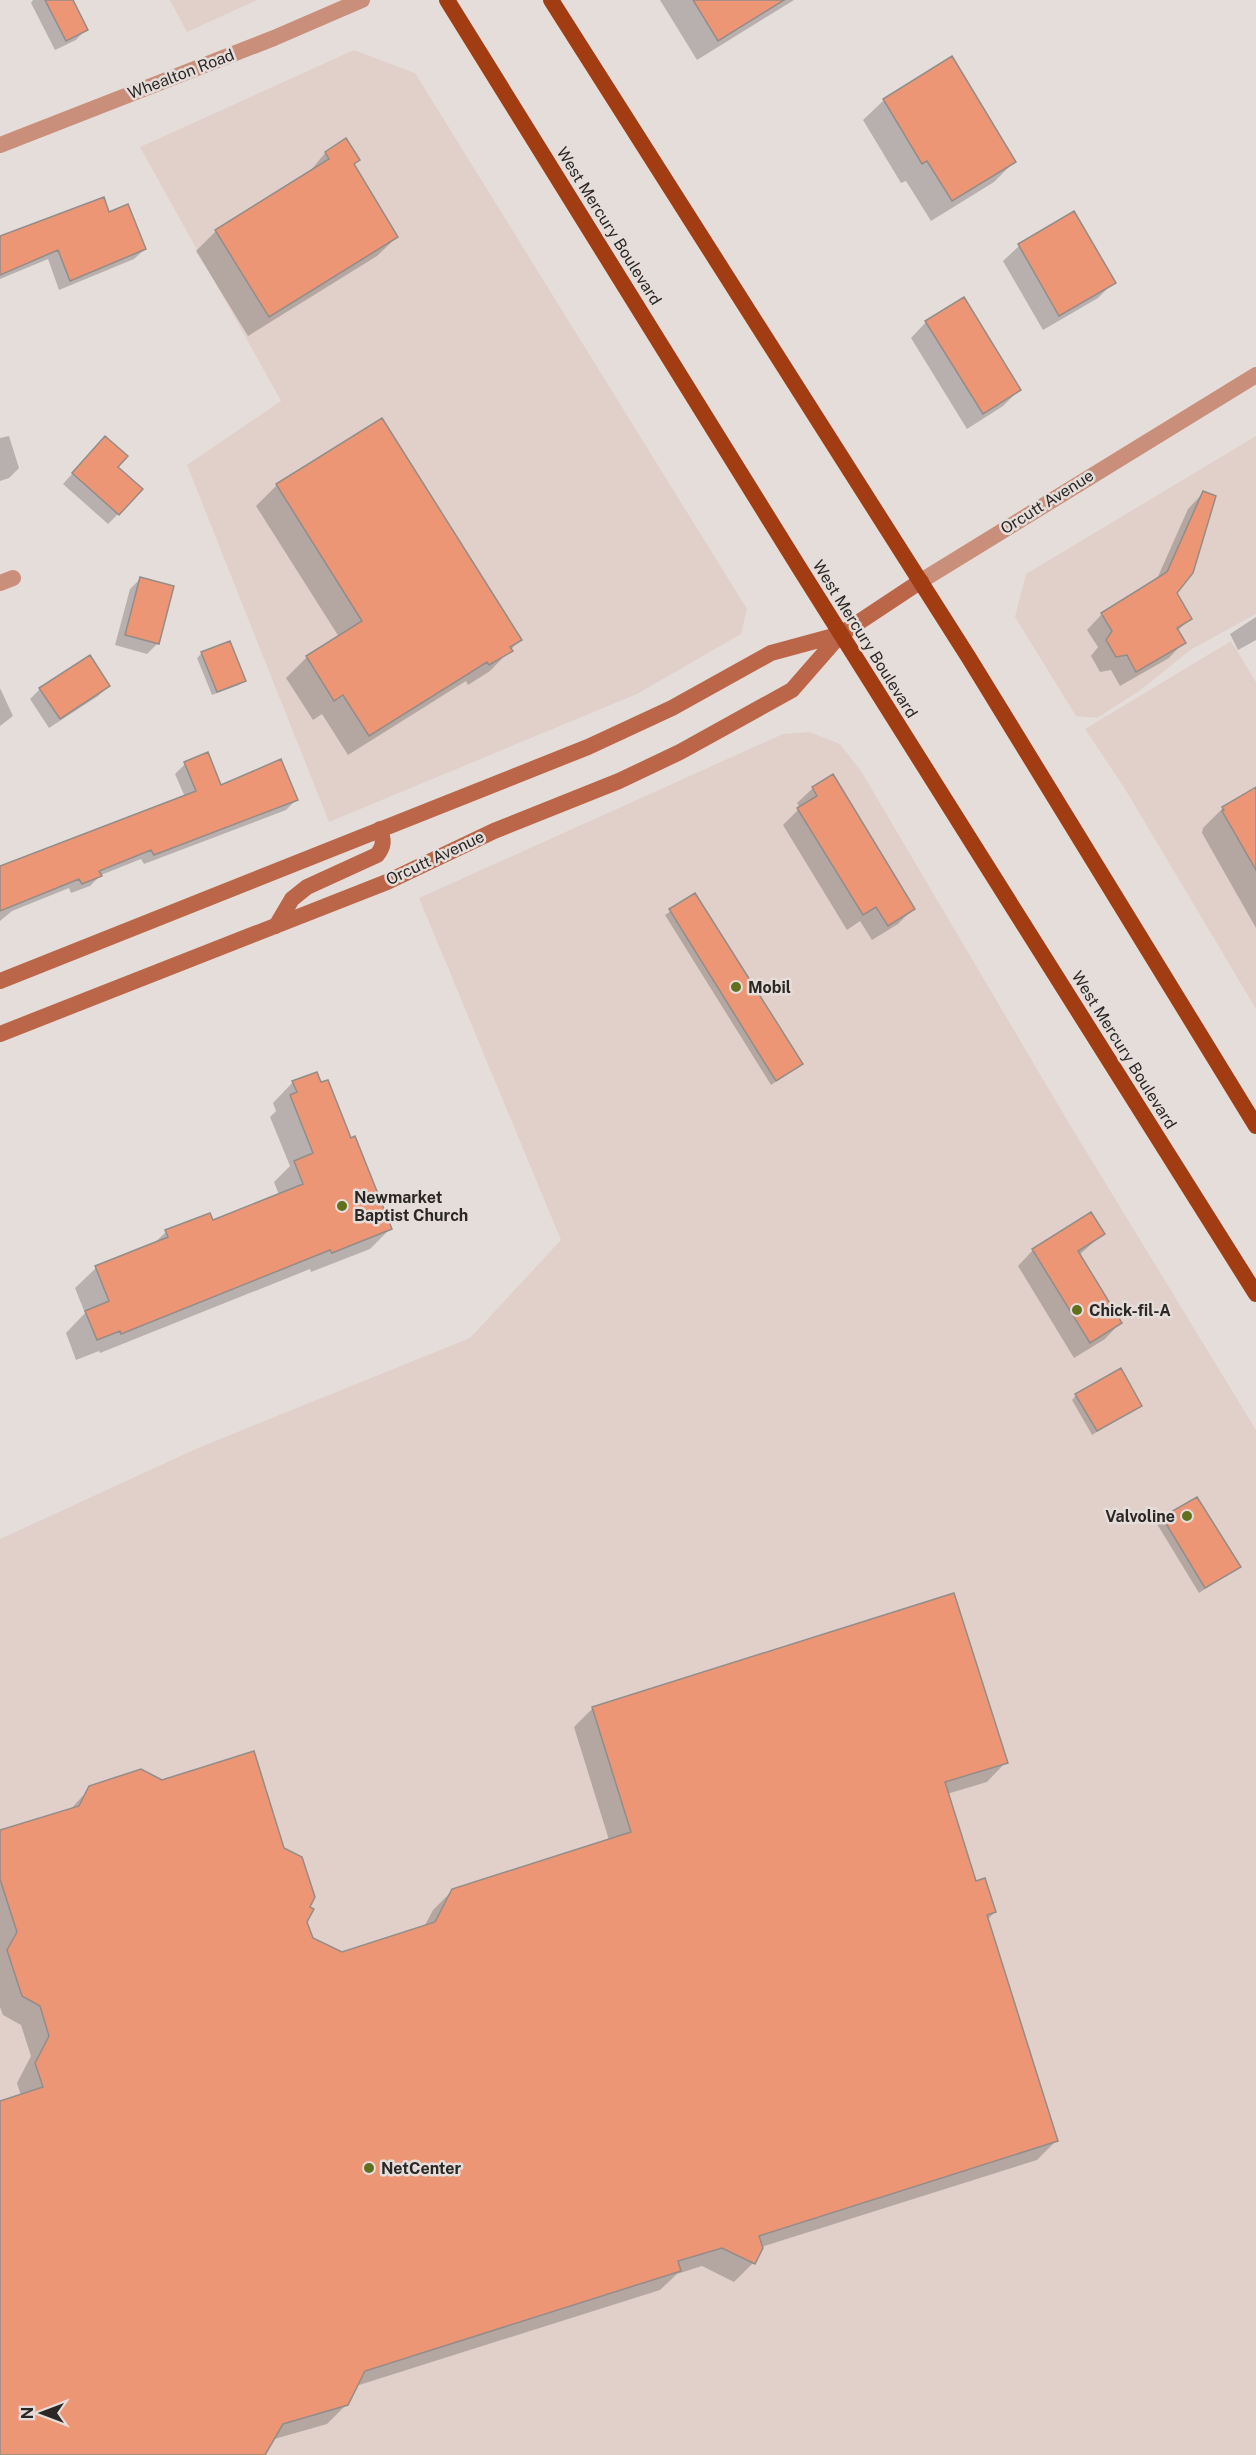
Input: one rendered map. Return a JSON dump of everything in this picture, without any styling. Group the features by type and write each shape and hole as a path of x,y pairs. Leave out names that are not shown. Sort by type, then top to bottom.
{"highway":[{"name":"West Mercury Boulevard","path":"447,0 841,634 1256,1294"},
{"path":"551,0 921,581 1256,1126"}],"main road":[{"name":"Orcutt Avenue","path":"0,1034 408,873 486,834 619,781 680,752 792,690 841,634 921,581"},
{"name":"Orcutt Avenue","path":"0,981 588,747 672,708 771,653 841,634"},
{"path":"276,926 292,898 307,887 377,855 384,840 380,830"}],"street":[{"name":"Whealton Road","path":"0,145 274,38 362,0"},
{"name":"Orcutt Avenue","path":"921,581 1256,375"}],"shaded area":[{"path":"170,0 257,0 187,32"},
{"path":"354,50 415,73 747,609 741,634 637,694 329,822 187,465 281,401 140,147"},
{"path":"1256,436 1256,614 1192,649 1139,691 1097,718 1076,716 1015,617 1026,574"},
{"path":"1231,641 1256,682 1256,1009 1125,789 1085,729"},
{"path":"809,732 840,744 861,771 1067,1120 1256,1430 1256,2455 0,2455 0,1539 198,1448 470,1338 561,1240 419,898 783,734"}],"building":[{"path":"45,0 73,0 88,30 66,41"},
{"path":"693,0 784,0 718,41"},
{"path":"952,56 1016,162 952,201 927,161 922,164 883,99"},
{"path":"346,138 360,160 354,164 398,237 269,317 215,230 329,159 325,152"},
{"path":"104,197 109,212 128,204 146,249 70,281 58,250 0,275 0,236"},
{"path":"1074,211 1116,283 1059,316 1018,244"},
{"path":"964,297 1021,390 983,414 925,321"},
{"path":"382,418 522,640 510,647 513,651 489,665 487,662 369,736 343,695 334,701 306,656 362,621 276,484"},
{"path":"105,436 128,456 118,467 143,489 119,515 72,473"},
{"path":"1203,491 1216,496 1193,573 1177,593 1192,619 1177,628 1186,643 1136,672 1127,655 1116,657 1106,640 1112,631 1101,613 1167,572"},
{"path":"140,577 174,586 159,644 125,635"},
{"path":"230,641 246,681 217,692 201,652"},
{"path":"90,655 110,686 60,719 39,688"},
{"path":"208,752 221,785 281,759 298,800 154,855 151,850 99,871 102,876 82,884 79,879 0,911 0,866 196,791 184,762"},
{"path":"833,774 915,909 888,926 876,907 863,915 797,808 817,796 812,787"},
{"path":"1256,787 1256,870 1222,811 1224,810 1222,807"},
{"name":"Mobil","path":"695,893 803,1064 776,1081 669,909"},
{"name":"Newmarket Baptist Church","path":"317,1072 321,1082 328,1080 351,1138 355,1136 392,1229 332,1253 330,1250 121,1334 120,1331 97,1340 85,1311 109,1301 95,1266 168,1237 165,1230 210,1213 213,1220 303,1184 294,1161 313,1153 290,1095 297,1092 292,1081"},
{"path":"1091,1212 1105,1234 1078,1251 1122,1323 1090,1343 1032,1249"},
{"path":"1121,1368 1142,1406 1097,1431 1075,1394"},
{"path":"1197,1497 1241,1567 1205,1588 1162,1517"},
{"name":"NetCenter","path":"954,1593 1008,1763 945,1782 976,1881 985,1878 996,1912 987,1915 1058,2141 759,2236 763,2248 755,2264 722,2248 678,2261 681,2271 365,2371 348,2405 283,2424 265,2455 0,2455 0,2101 43,2087 35,2063 49,2036 40,2006 22,1996 7,1950 17,1932 0,1879 0,1830 79,1806 89,1786 141,1769 162,1780 254,1751 284,1848 302,1857 315,1897 310,1907 314,1909 307,1922 313,1938 342,1952 435,1922 452,1889 631,1832 592,1707"}],"place":[{"name":"Mobil","path":"736,987"},
{"name":"Newmarket Baptist Church","path":"342,1206"},
{"name":"Chick-fil-A","path":"1077,1310"},
{"name":"Valvoline","path":"1187,1516"},
{"name":"NetCenter","path":"369,2168"}]}
